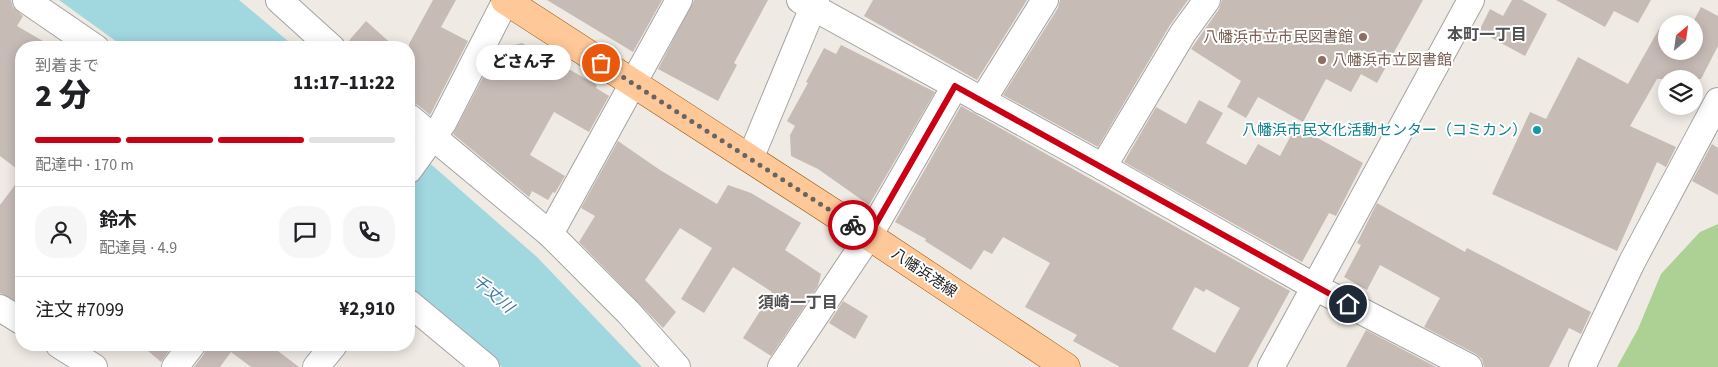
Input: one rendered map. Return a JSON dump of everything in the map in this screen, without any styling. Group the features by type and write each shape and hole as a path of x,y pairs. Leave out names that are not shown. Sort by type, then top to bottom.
{"main road":[{"name":"八幡浜港線","path":"506,0 869,236 1066,367"}],"street":[{"path":"26,0 86,41"},
{"path":"280,0 324,41"},
{"path":"415,162 430,143 506,0"},
{"path":"550,234 680,0"},
{"path":"982,101 1045,0"},
{"path":"1103,167 1183,33 1207,0"},
{"path":"1271,367 1313,286 1471,0"},
{"path":"750,159 810,2 955,86 1313,286 1469,367"},
{"path":"781,367 869,236 955,86"},
{"path":"1582,367 1632,262 1718,101"},
{"path":"415,124 430,143 550,234 628,312 677,367"},
{"path":"0,308 15,317"},
{"path":"415,309 475,364"},
{"path":"69,351 94,367"},
{"path":"175,367 187,351"},
{"path":"316,367 329,351"}],"green space":[{"path":"1718,224 1718,367 1617,367 1638,329 1661,274 1700,232"}],"water":[{"path":"59,0 239,0 288,41 116,41"},
{"name":"千丈川","path":"415,150 537,257 642,367 502,367 415,295"}],"building":[{"path":"0,0 11,0 13,7 23,16 17,26 43,41 15,41 15,167 0,156"},
{"path":"433,0 456,0 441,27 468,41 430,115 415,104 415,41 411,41"},
{"path":"547,0 662,0 633,52"},
{"path":"694,0 768,0 734,63 737,65 718,101 658,69"},
{"path":"873,0 1027,0 977,80 864,16"},
{"path":"1060,0 1188,0 1170,25 1098,147 1003,95 1058,8"},
{"name":"八幡浜市立図書館","path":"1222,0 1423,0 1377,83 1361,74 1351,92 1326,79 1303,122 1258,97 1246,118 1227,107 1241,81 1191,49 1219,9"},
{"path":"1512,0 1522,0 1547,14 1525,56 1479,31 1490,9 1503,16"},
{"path":"1556,0 1651,0 1638,23 1614,11 1605,27"},
{"path":"1701,7 1718,16 1718,46 1703,75 1703,70 1658,70 1658,79 1630,126 1676,147 1666,167 1657,162 1617,251 1492,194 1530,112 1546,119 1578,57 1628,84 1658,31 1658,60 1703,60 1703,15 1697,15"},
{"path":"366,21 388,41 349,41"},
{"path":"522,43 597,85 596,88 609,96 589,132 554,112 530,155 565,176 555,193 553,192 548,200 532,191 529,197 453,134 498,49"},
{"path":"841,45 935,92 869,205 818,169 791,156 790,135 795,126 787,121 808,83 806,82 824,48 836,54"},
{"path":"1199,100 1223,113 1206,143 1246,165 1258,144 1280,156 1296,126 1363,163 1336,216 1329,213 1302,262 1124,162 1156,107 1186,124"},
{"path":"961,106 1290,291 1248,367 1120,367 1073,341 1077,335 1025,307 1050,263 1003,237 992,254 984,250 971,270 925,241 926,239 895,222","holes":["1195,287 1204,292 1206,289 1240,308 1215,353 1172,329"]},
{"path":"618,141 660,170 717,204 728,185 751,193 801,223 785,250 821,274 818,286 771,356 743,338 772,292 733,267 704,313 681,299 712,248 680,228 645,280 676,312 663,328 579,242 595,216 581,208"},
{"path":"1712,144 1718,148 1718,195 1692,181"},
{"path":"15,185 15,301 0,293 0,205"},
{"path":"1377,203 1465,252 1467,248 1591,312 1581,334 1569,328 1549,367 1484,367 1482,359 1476,354 1424,327 1440,298 1380,265 1367,290 1344,277 1361,245 1357,243"},
{"path":"843,301 868,316 855,339 829,323"},
{"path":"1366,330 1385,340 1436,367 1346,367"},
{"path":"148,351 169,351 161,362"},
{"path":"205,351 278,351 299,367 251,367 231,352 220,367 194,367"}],"way so far":[{"path":"601,63 853,225"}],"place":[{"name":"八幡浜市立市民図書館","path":"1363,37"},
{"name":"八幡浜市立図書館","path":"1322,60"},
{"name":"どさん子","path":"601,63"},
{"name":"八幡浜市民文化活動センター（コミカン）","path":"1537,130"}],"district":[{"name":"本町一丁目","path":"1487,35"},
{"name":"須崎一丁目","path":"798,303"}],"route":[{"path":"853,225 869,236 955,86 1348,304"}]}
